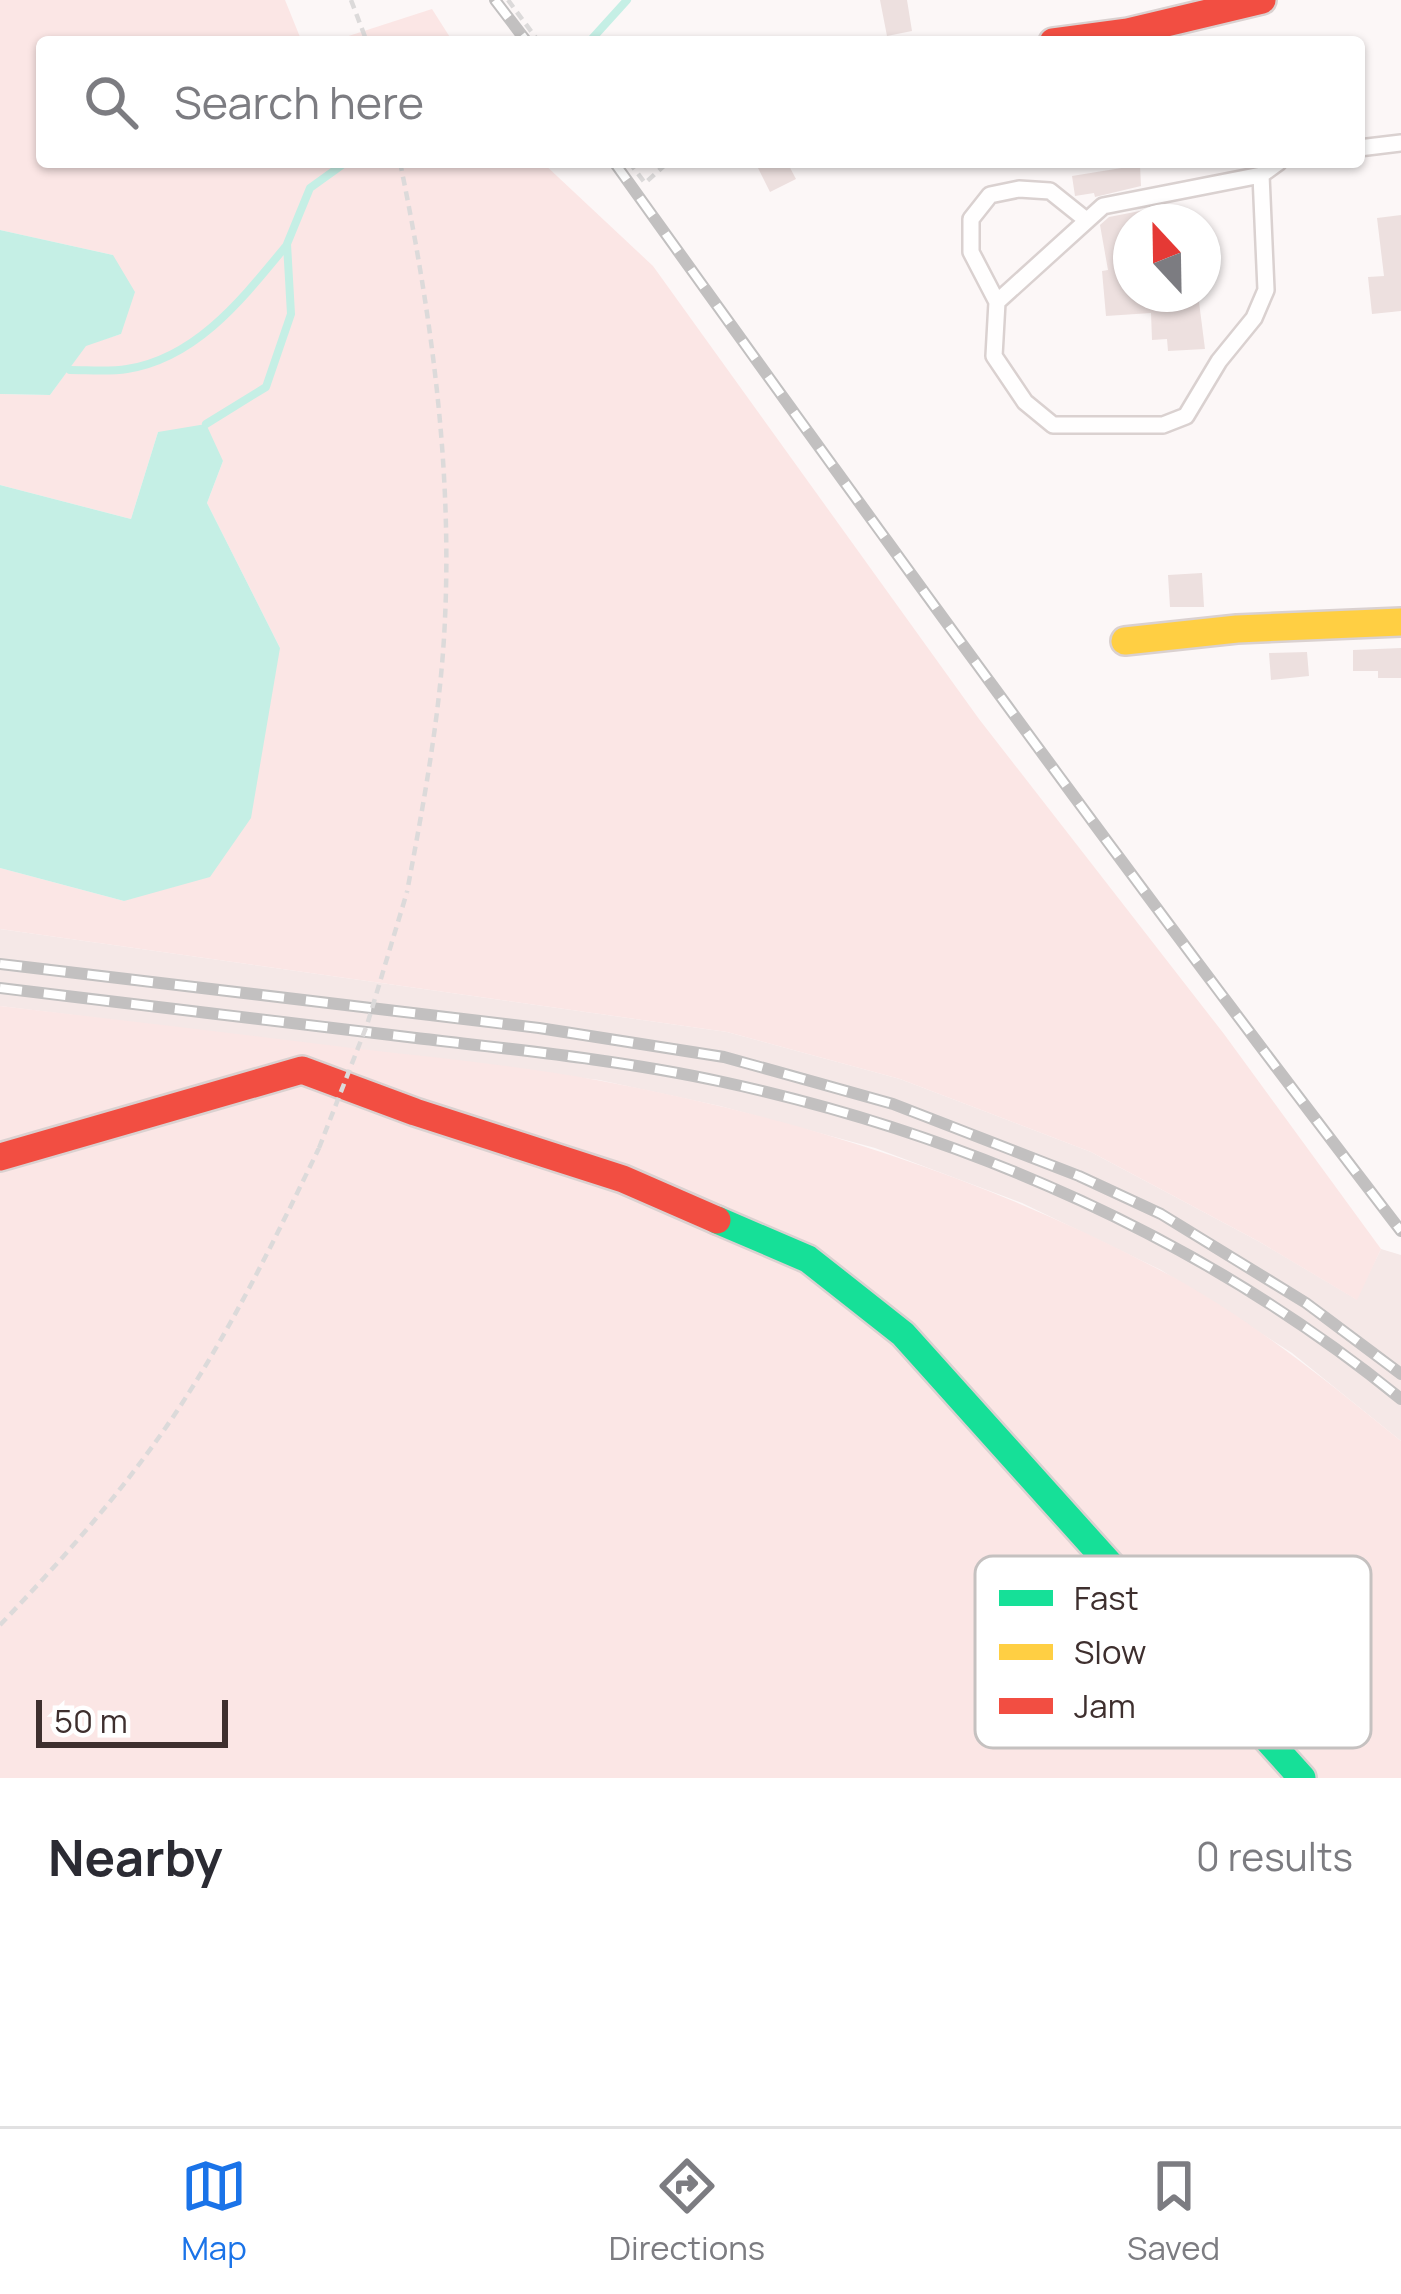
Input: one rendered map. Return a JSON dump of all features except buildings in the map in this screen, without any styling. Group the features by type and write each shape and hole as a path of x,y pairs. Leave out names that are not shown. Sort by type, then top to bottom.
{"street":[{"path":"1098,36 1262,0"},
{"path":"1125,641 1237,629 1401,622"},
{"path":"0,1157 302,1070 623,1179 808,1259 903,1334 1102,1556"},
{"path":"1275,1748 1302,1778"}],"lane":[{"path":"1365,147 1401,143"},
{"path":"997,302 1103,206 1261,175 1271,168"},
{"path":"1085,219 1050,190 1018,189 990,195 971,219 971,252 997,302 994,356 1024,402 1054,425 1163,425 1186,416 1219,361 1254,318 1266,290 1261,175"}],"path":[{"path":"351,0 365,36"},
{"path":"508,0 535,36"},
{"path":"0,1625 74,1548 175,1414 254,1283 319,1148 367,1024 407,892 432,756 445,618 444,456 429,303 401,168"},
{"path":"634,168 645,183 662,168"}],"shaded area":[{"path":"0,0 285,0 300,36 36,36 36,168 548,168 653,266 979,719 1224,1034 1381,1249 1357,1300 1091,1152 900,1079 727,1032 0,929 0,868 124,901 280,648 207,503 223,461 158,432 131,519 0,485 0,394 50,395 86,345 121,334 113,255 0,230"},
{"path":"432,9 449,36 349,36"},
{"path":"0,230 113,255 135,292 121,334 86,346 50,395 0,394"},
{"path":"206,424 223,461 207,503 280,648 251,818 210,877 124,901 0,868 0,485 131,519 158,432"},
{"path":"0,929 727,1032 900,1079 1091,1152 1356,1299 1381,1249 1401,1255 1401,1441 1292,1353 1161,1270 1022,1203 875,1148 720,1106 599,1080 0,1006"},
{"path":"0,1006 602,1081 817,1132 1025,1206 1158,1269 1253,1327 1401,1441 1401,1778 0,1778"}],"waterway":[{"path":"594,36 627,0"},
{"path":"206,424 266,387 291,314 287,244 310,188 338,168"},
{"path":"70,370 127,369 175,352 217,323 286,246"}],"railway":[{"path":"495,0 522,36"},
{"path":"618,168 1003,700 1401,1231"},
{"path":"0,964 539,1028 724,1057 893,1104 1079,1176 1161,1214 1306,1303 1401,1374"},
{"path":"0,988 608,1062 815,1104 994,1164 1166,1243 1326,1342 1401,1399"}],"traffic: fast":[{"path":"717,1220 808,1259 903,1334 1102,1556"},
{"path":"1275,1748 1302,1778"}],"traffic: slow":[{"path":"1125,641 1237,629 1401,622"}],"traffic: jam":[{"path":"1098,36 1262,0"},
{"path":"0,1157 302,1070 623,1179 717,1220"}]}
